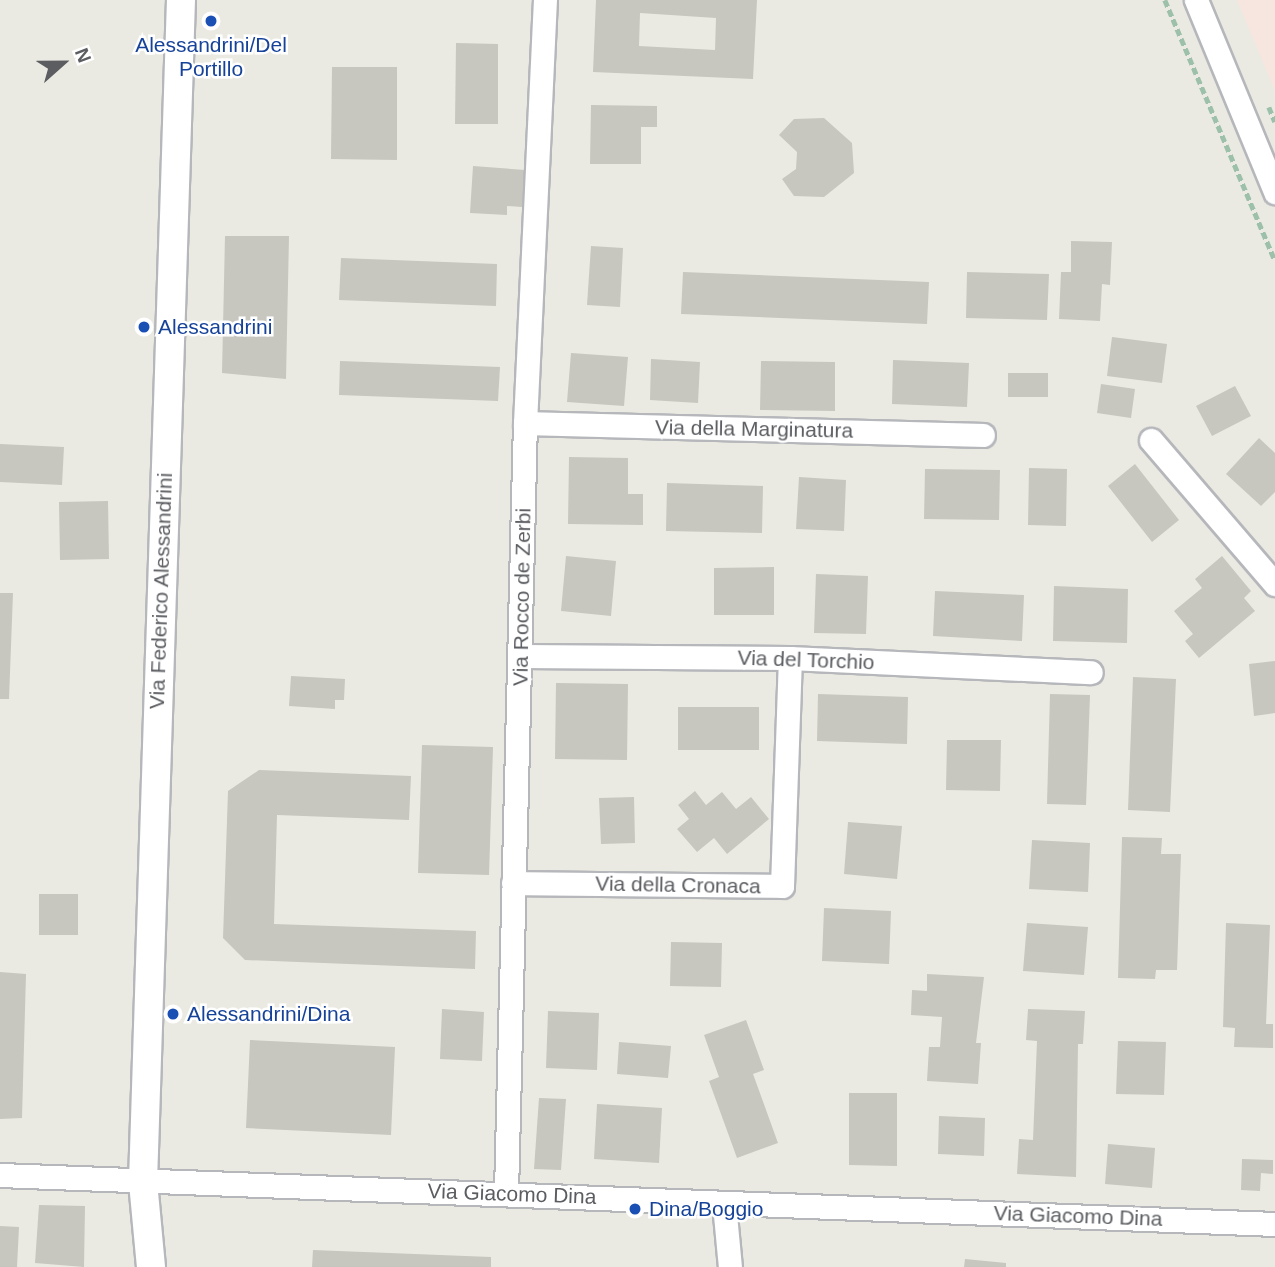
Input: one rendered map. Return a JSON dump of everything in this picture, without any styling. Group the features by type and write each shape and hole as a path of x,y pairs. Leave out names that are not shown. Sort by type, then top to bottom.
{"street":[{"name":"Via Federico Alessandrini","path":"151,1267 143,1182 181,0"},
{"name":"Via Rocco de Zerbi","path":"506,1193 525,423 545,0"},
{"path":"1196,0 1275,192"},
{"name":"Via della Marginatura","path":"525,423 983,435"},
{"path":"1151,440 1275,584"},
{"name":"Via del Torchio","path":"521,656 790,658 1091,672"},
{"name":"Via della Cronaca","path":"513,883 782,886 790,658"},
{"name":"Via Giacomo Dina","path":"0,1175 1275,1224"},
{"path":"724,1204 730,1267"}],"path":[{"path":"1165,0 1275,260"}],"shaded area":[{"path":"1237,0 1275,0 1275,91"}],"building":[{"path":"596,0 757,0 753,79 593,72","holes":["640,13 716,18 715,50 639,46"]},
{"path":"456,43 498,44 498,124 455,124"},
{"path":"332,67 397,67 397,160 331,159"},
{"path":"591,105 657,106 657,127 641,127 641,164 590,164"},
{"path":"824,118 852,143 854,173 824,197 794,196 782,179 796,169 797,152 779,135 794,119"},
{"path":"473,166 525,170 522,207 507,206 507,215 470,213"},
{"path":"225,236 289,236 286,379 222,373"},
{"path":"1071,241 1112,242 1110,285 1102,284 1100,321 1059,319 1061,272 1071,272"},
{"path":"591,246 623,248 620,307 587,305"},
{"path":"341,258 497,264 496,306 339,300"},
{"path":"683,272 929,282 927,324 681,314"},
{"path":"967,272 1049,274 1047,320 966,318"},
{"path":"1112,337 1167,344 1162,383 1107,376"},
{"path":"571,353 628,357 624,406 567,402"},
{"path":"651,359 700,362 698,403 650,400"},
{"path":"893,360 969,363 967,407 892,404"},
{"path":"340,361 500,367 498,401 339,395"},
{"path":"761,361 835,362 835,411 760,410"},
{"path":"1008,373 1048,373 1048,397 1008,397"},
{"path":"1101,384 1135,389 1131,418 1097,413"},
{"path":"1235,386 1251,416 1212,436 1196,406"},
{"path":"1259,438 1275,453 1275,492 1261,506 1226,474"},
{"path":"0,444 64,447 62,485 0,482"},
{"path":"569,457 628,458 628,494 643,494 643,525 568,524"},
{"path":"1135,464 1179,520 1152,542 1108,486"},
{"path":"1029,468 1067,469 1066,526 1028,525"},
{"path":"925,469 1000,470 999,520 924,519"},
{"path":"799,477 846,480 844,531 796,529"},
{"path":"667,483 763,486 762,533 666,531"},
{"path":"108,501 109,559 60,560 59,502"},
{"path":"566,556 616,561 611,616 561,611"},
{"path":"1222,556 1251,591 1244,598 1255,611 1199,658 1185,641 1193,634 1174,611 1202,588 1195,579"},
{"path":"774,567 774,615 714,615 714,568"},
{"path":"816,574 868,576 866,634 814,633"},
{"path":"1054,586 1128,589 1127,643 1053,641"},
{"path":"935,591 1024,595 1022,641 933,636"},
{"path":"0,593 13,593 9,699 0,699"},
{"path":"1275,661 1275,713 1254,716 1249,664"},
{"path":"291,676 345,679 344,700 335,700 335,709 289,706"},
{"path":"1133,677 1176,679 1170,812 1128,810"},
{"path":"556,683 628,684 627,760 555,759"},
{"path":"818,694 908,697 907,744 817,741"},
{"path":"1050,694 1090,695 1086,805 1047,804"},
{"path":"678,707 759,707 759,750 678,750"},
{"path":"947,740 1001,740 1000,791 946,790"},
{"path":"422,745 493,747 489,875 418,873"},
{"path":"259,770 411,776 409,820 277,815 274,924 476,931 475,969 245,960 223,938 228,791"},
{"path":"695,791 706,805 722,792 736,809 751,797 769,819 727,854 714,838 697,852 677,829 689,819 678,805"},
{"path":"634,797 635,843 601,844 599,798"},
{"path":"848,822 902,826 897,879 844,874"},
{"path":"1122,837 1162,838 1161,854 1181,854 1177,970 1156,970 1155,979 1118,978"},
{"path":"1032,840 1090,843 1088,892 1029,889"},
{"path":"39,894 78,894 78,935 39,935"},
{"path":"824,908 891,911 889,964 822,961"},
{"path":"1027,923 1088,927 1084,975 1023,971"},
{"path":"1226,923 1270,925 1266,1024 1273,1024 1273,1048 1234,1047 1235,1028 1223,1027"},
{"path":"671,942 722,943 721,987 670,986"},
{"path":"0,972 26,974 22,1118 0,1119"},
{"path":"927,974 984,977 976,1043 981,1043 978,1084 927,1081 929,1047 940,1047 942,1017 911,1015 912,990 927,991"},
{"path":"442,1009 484,1012 482,1061 440,1059"},
{"path":"1028,1009 1085,1011 1083,1044 1078,1044 1076,1177 1017,1174 1019,1139 1033,1140 1037,1041 1026,1040"},
{"path":"548,1011 599,1013 597,1070 546,1068"},
{"path":"746,1020 764,1070 753,1074 778,1143 737,1158 709,1081 719,1077 704,1035"},
{"path":"250,1040 395,1047 391,1135 246,1128"},
{"path":"1118,1041 1166,1042 1164,1095 1116,1094"},
{"path":"619,1042 671,1046 668,1078 617,1074"},
{"path":"849,1093 897,1093 897,1166 849,1165"},
{"path":"539,1098 566,1099 561,1170 534,1169"},
{"path":"597,1104 662,1108 659,1163 594,1159"},
{"path":"939,1116 985,1118 984,1156 938,1154"},
{"path":"1108,1144 1155,1148 1152,1188 1105,1184"},
{"path":"1242,1159 1273,1160 1273,1174 1261,1173 1260,1191 1241,1190"},
{"path":"39,1205 85,1206 84,1267 35,1263"},
{"path":"0,1226 19,1227 17,1267 0,1267"},
{"path":"313,1250 491,1257 491,1267 312,1267"},
{"path":"965,1259 1006,1263 1006,1267 964,1267"}],"place":[{"name":"Alessandrini/Del Portillo","path":"211,21"},
{"name":"Alessandrini","path":"144,327"},
{"name":"Alessandrini/Dina","path":"173,1014"},
{"name":"Dina/Boggio","path":"635,1209"}]}
